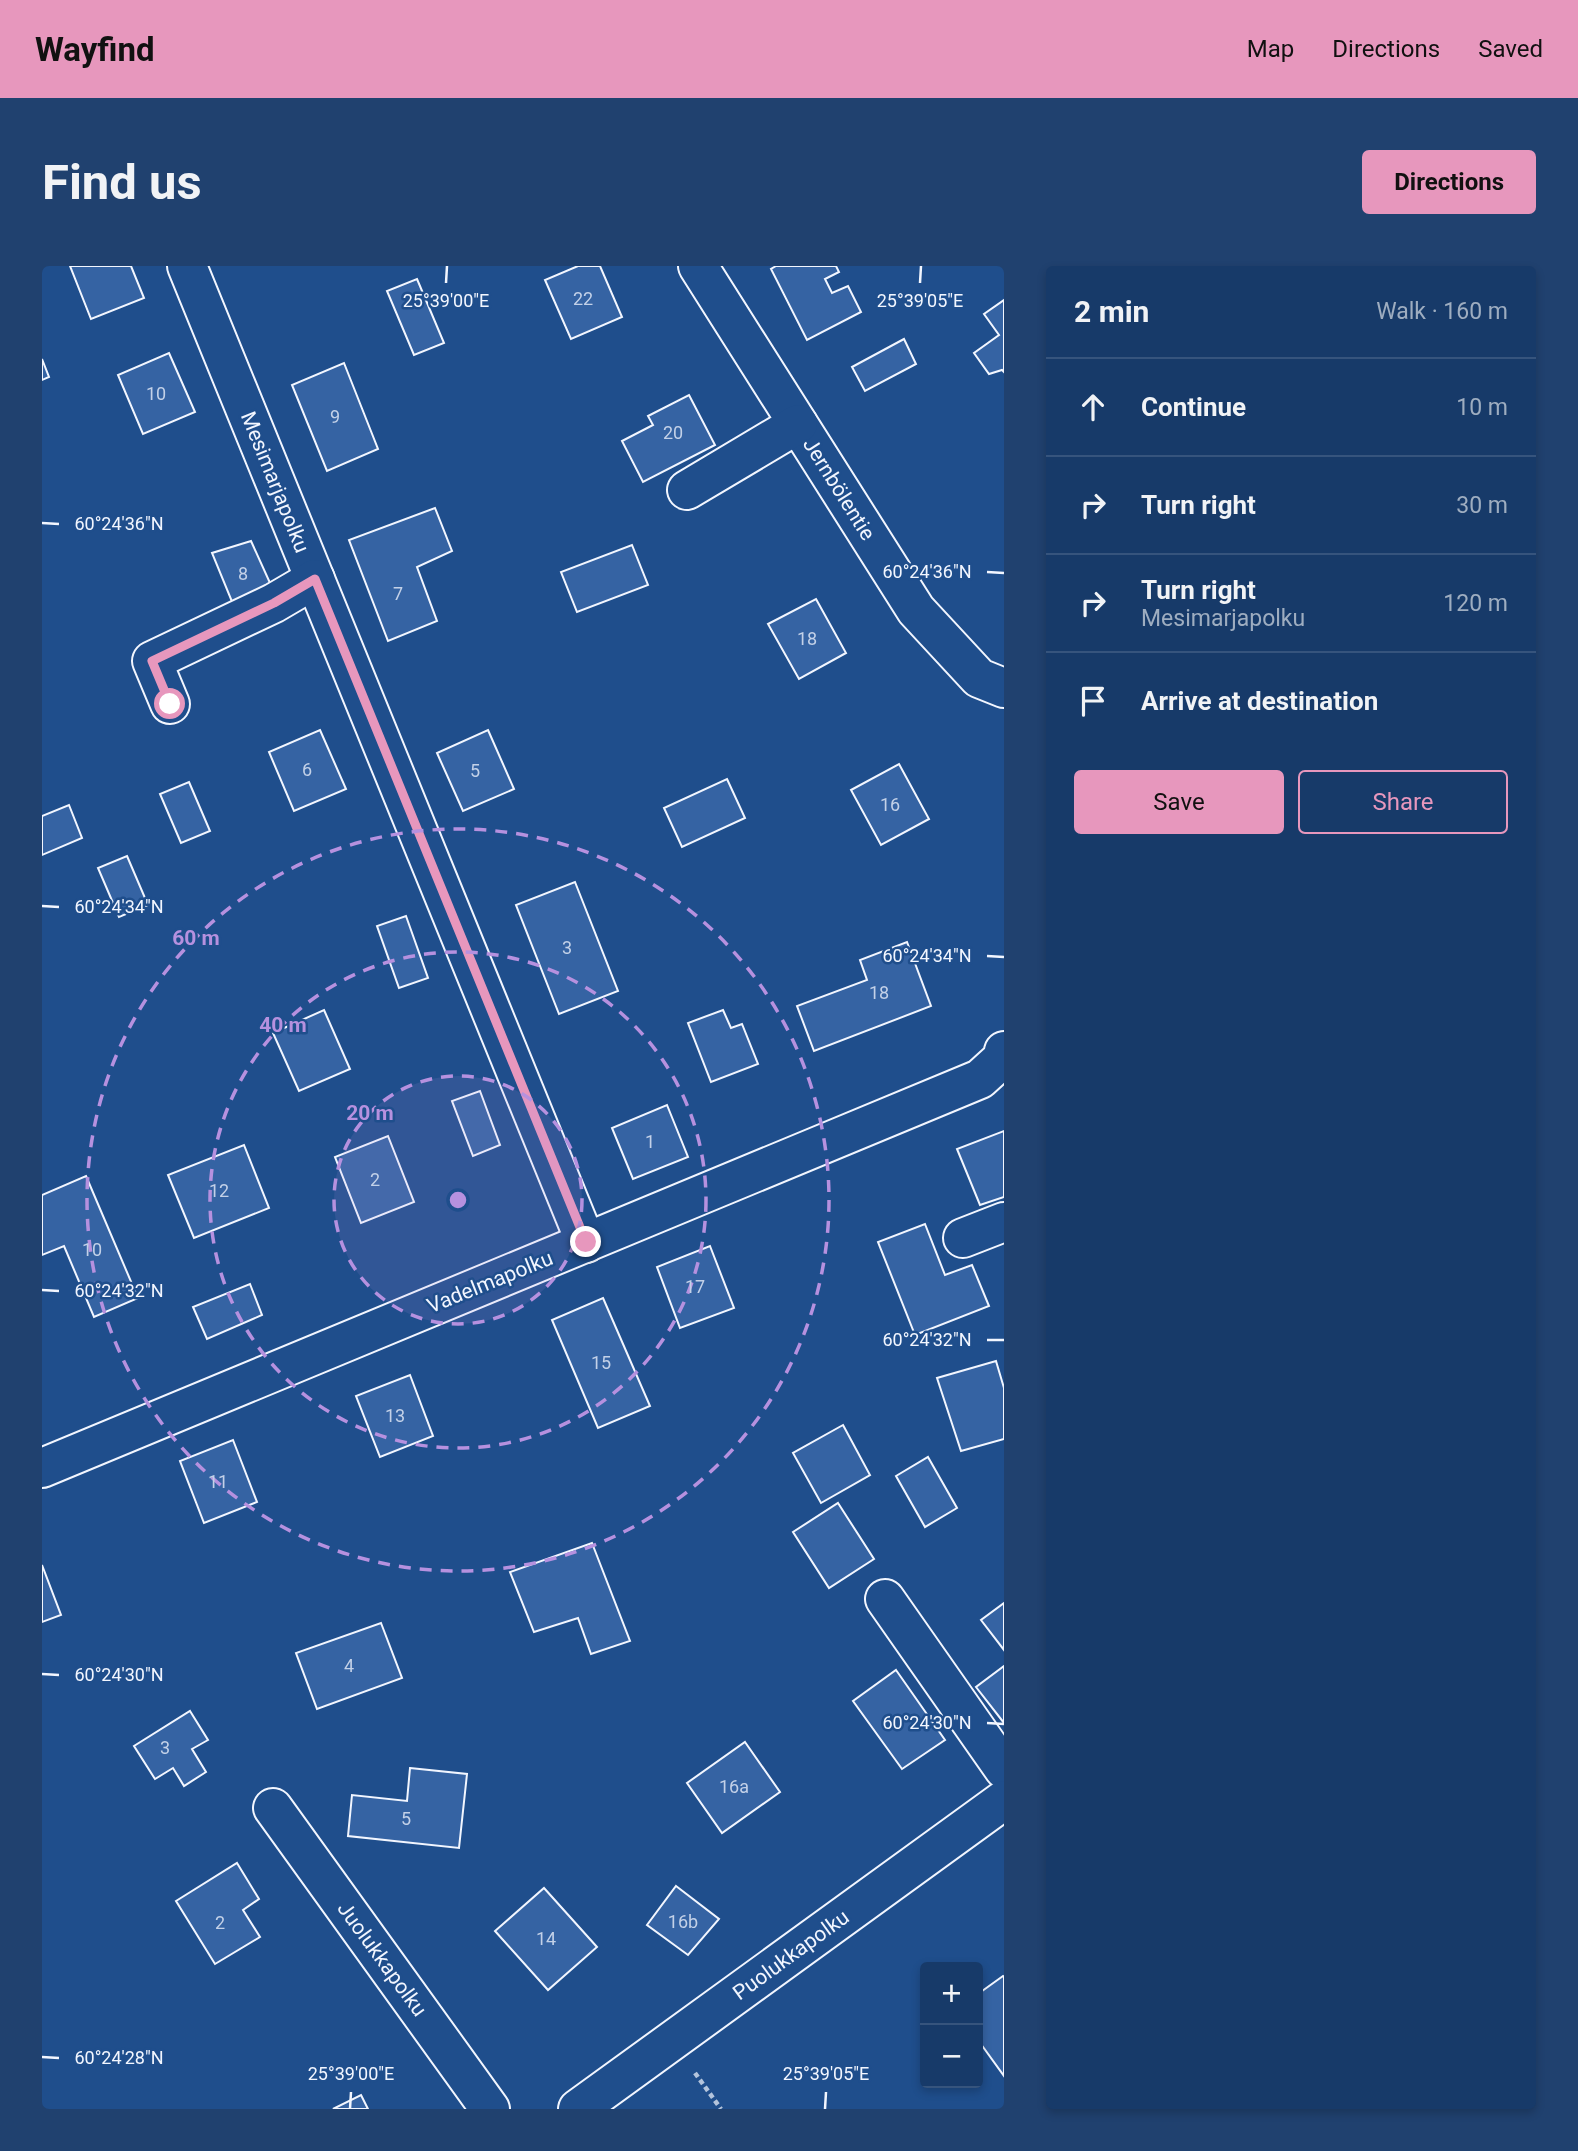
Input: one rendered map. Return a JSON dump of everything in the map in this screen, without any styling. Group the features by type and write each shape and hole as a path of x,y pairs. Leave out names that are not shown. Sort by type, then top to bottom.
{"street":[{"name":"Mesimarjapolku","path":"187,266 586,1242"},
{"name":"Jernbölentie","path":"698,266 916,610 979,678 1004,688"},
{"path":"687,490 798,424"},
{"path":"170,704 152,661 274,603 315,579"},
{"name":"Vadelmapolku","path":"42,1468 979,1079 1003,1058"},
{"path":"963,1238 1004,1222"},
{"path":"885,1599 1004,1769"},
{"name":"Puolukkapolku","path":"578,2109 1004,1801"},
{"name":"Juolukkapolku","path":"273,1808 490,2109"}],"building":[{"path":"70,266 131,266 144,298 91,319"},
{"path":"578,266 600,266 622,317 571,339 545,280"},
{"path":"776,266 836,266 839,272 825,279 832,293 848,286 861,312 807,340 771,269"},
{"path":"417,279 444,343 414,355 387,291"},
{"path":"1004,300 1004,372 1002,370 989,374 974,353 999,335 984,314"},
{"path":"904,339 916,364 865,391 852,367"},
{"path":"169,353 195,412 143,434 118,375"},
{"path":"42,359 49,377 42,380"},
{"path":"344,363 378,449 327,471 292,385"},
{"path":"689,395 715,445 643,482 622,441 653,425 648,416"},
{"path":"435,508 452,551 417,567 437,621 388,641 349,540"},
{"path":"251,541 275,594 235,609 212,553"},
{"path":"632,545 648,585 577,612 561,572"},
{"path":"816,599 846,653 799,679 768,624"},
{"path":"320,730 346,789 294,811 269,752"},
{"path":"488,730 514,789 463,811 437,753"},
{"path":"899,764 929,819 881,845 851,790"},
{"path":"727,779 745,818 682,847 664,808"},
{"path":"189,782 210,831 181,843 160,794"},
{"path":"69,805 82,838 42,855 42,816"},
{"path":"127,856 148,905 119,917 98,868"},
{"path":"575,882 618,991 559,1014 516,905"},
{"path":"406,916 428,978 399,988 377,926"},
{"path":"907,942 931,1006 814,1051 797,1006 867,980 860,960"},
{"path":"324,1010 350,1069 299,1091 273,1033"},
{"path":"723,1010 731,1028 742,1024 758,1064 711,1082 688,1023"},
{"path":"480,1091 500,1145 473,1156 452,1101"},
{"path":"667,1105 688,1157 633,1179 612,1128"},
{"path":"1004,1131 1004,1197 980,1205 957,1149"},
{"path":"388,1136 414,1202 361,1223 335,1157"},
{"path":"244,1145 269,1208 194,1238 168,1175"},
{"path":"86,1176 138,1298 94,1317 64,1246 42,1255 42,1195"},
{"path":"925,1224 945,1275 972,1265 989,1306 915,1335 878,1242"},
{"path":"710,1246 734,1308 680,1328 657,1267"},
{"path":"250,1284 262,1315 207,1339 193,1307"},
{"path":"603,1298 650,1406 598,1428 552,1320"},
{"path":"996,1361 1004,1388 1004,1439 961,1451 937,1378"},
{"path":"410,1375 433,1436 380,1457 356,1396"},
{"path":"843,1425 870,1475 821,1503 793,1453"},
{"path":"233,1440 257,1502 204,1523 180,1461"},
{"path":"928,1457 957,1508 925,1527 896,1476"},
{"path":"838,1503 874,1559 829,1588 793,1532"},
{"path":"592,1543 630,1641 591,1654 578,1618 534,1632 510,1572"},
{"path":"42,1565 61,1615 42,1622"},
{"path":"1004,1603 1004,1650 981,1620"},
{"path":"381,1623 402,1678 317,1709 296,1653"},
{"path":"1004,1666 1004,1723 976,1687"},
{"path":"896,1670 945,1740 902,1769 853,1701"},
{"path":"190,1711 208,1740 192,1749 206,1772 184,1786 173,1768 155,1779 134,1746"},
{"path":"745,1742 780,1792 722,1833 687,1783"},
{"path":"410,1768 467,1774 459,1848 348,1836 352,1795 407,1801"},
{"path":"237,1863 259,1899 243,1910 260,1937 215,1964 176,1901"},
{"path":"676,1886 719,1919 688,1955 647,1925"},
{"path":"544,1888 597,1947 548,1990 495,1931"},
{"path":"1004,1977 1004,2076 983,2047 983,1990"},
{"path":"361,2095 368,2109 333,2109"}],"route":[{"path":"170,704 152,661 274,603 315,579 586,1242"}]}
